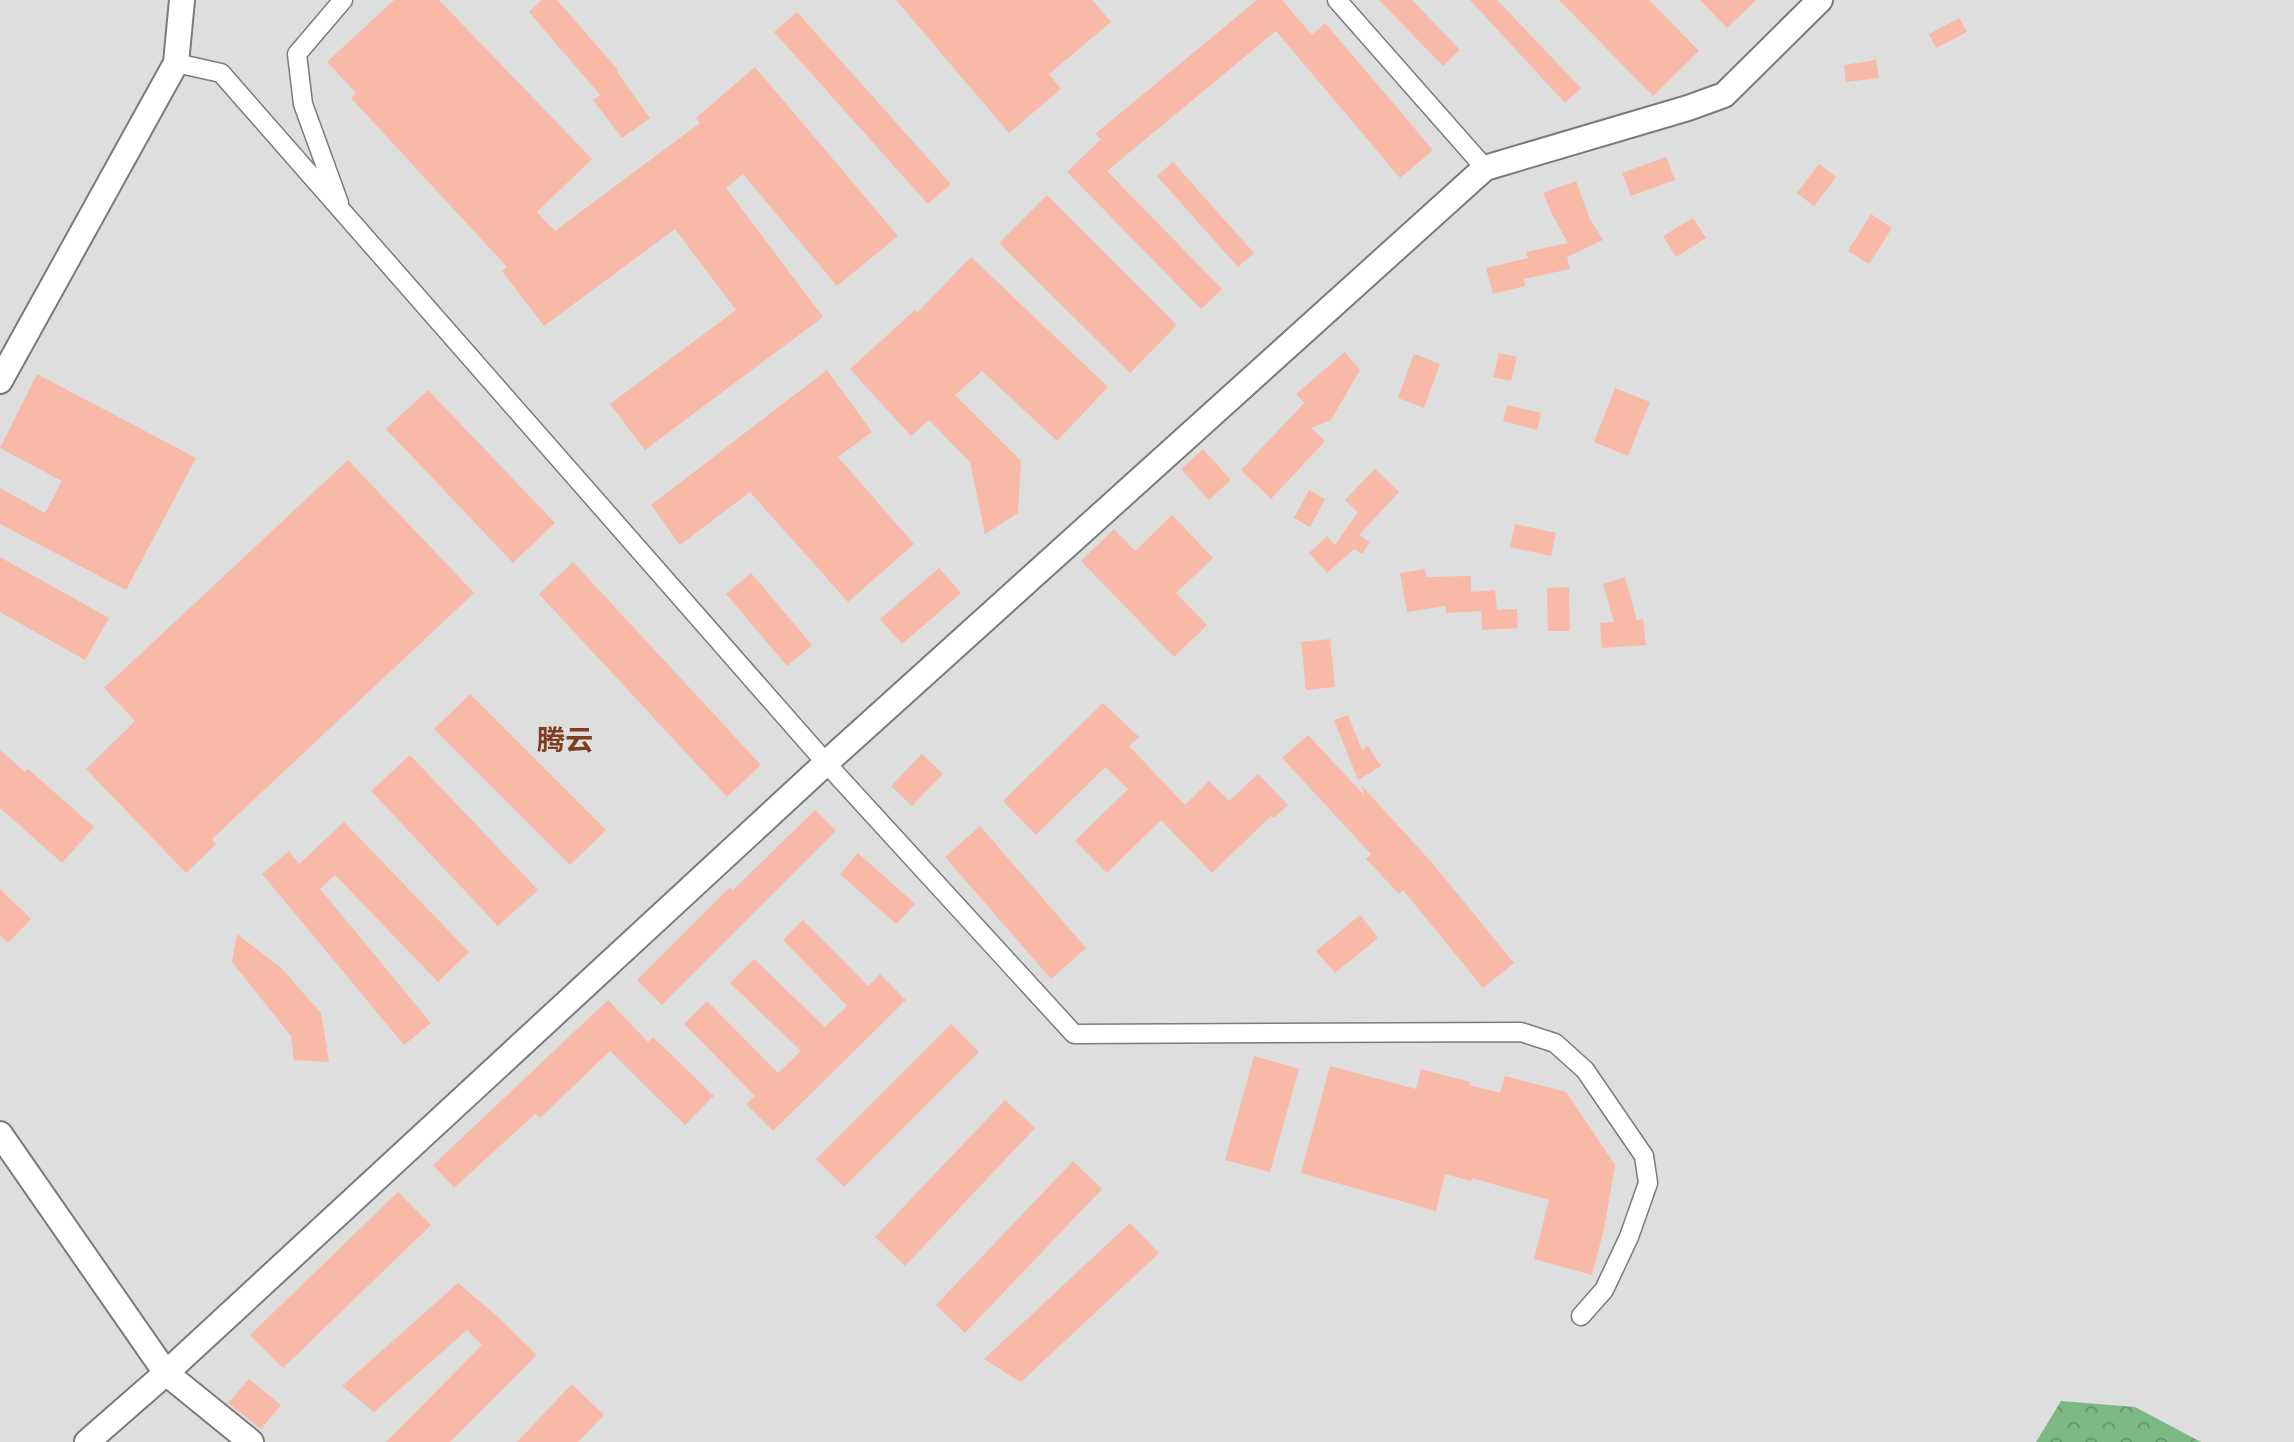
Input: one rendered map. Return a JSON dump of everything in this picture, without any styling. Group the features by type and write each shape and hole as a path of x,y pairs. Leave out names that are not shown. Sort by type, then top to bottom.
{"street":[{"path":"0,381 176,63 182,0"},
{"path":"342,213 303,104 298,54 343,0"},
{"path":"1337,0 1485,168"},
{"path":"87,1442 166,1373 826,763 1485,168 1688,108 1724,94 1820,0"},
{"path":"176,63 221,73 826,763 1074,1034 1521,1032 1555,1042 1585,1070 1644,1156 1648,1183 1629,1237 1604,1290 1581,1317"},
{"path":"0,1134 166,1373 251,1442"}],"green space":[{"path":"2061,1401 2135,1407 2201,1442 2036,1442"}],"building":[{"path":"394,0 439,0 592,159 537,212 555,231 700,123 696,118 755,67 898,236 837,286 743,174 726,188 823,317 645,450 610,404 736,310 675,229 544,326 502,271 507,267 351,98 356,93 327,62"},
{"path":"542,0 557,0 618,70 650,118 622,138 593,100 600,95 529,12"},
{"path":"896,0 1092,0 1111,22 1049,74 1061,89 1009,133"},
{"path":"1257,0 1282,0 1312,35 1325,23 1433,150 1400,178 1276,31 1107,171 1222,289 1201,309 1067,172 1101,139 1095,134"},
{"path":"1379,0 1412,0 1460,50 1443,66"},
{"path":"1470,0 1497,0 1581,88 1565,103"},
{"path":"1559,0 1649,0 1699,51 1653,96"},
{"path":"1700,0 1756,0 1727,28"},
{"path":"797,12 951,184 928,204 774,32"},
{"path":"1959,18 1967,32 1936,48 1929,34"},
{"path":"1876,60 1879,78 1846,82 1844,65"},
{"path":"1666,157 1675,180 1631,196 1622,173"},
{"path":"1173,162 1254,253 1238,267 1157,176"},
{"path":"1819,164 1836,177 1814,206 1797,193"},
{"path":"1576,181 1590,219 1603,240 1567,257 1570,269 1524,279 1525,286 1493,294 1486,268 1528,258 1526,252 1568,243 1543,193"},
{"path":"1047,195 1177,325 1130,373 999,243"},
{"path":"1871,214 1892,228 1869,264 1848,251"},
{"path":"1693,218 1706,238 1676,257 1663,236"},
{"path":"971,257 1108,387 1057,441 982,371 955,395 1021,461 1018,513 985,534 970,462 929,420 911,436 850,369 915,310 918,312"},
{"path":"1345,352 1360,370 1331,420 1311,428 1325,441 1271,499 1241,470 1304,403 1296,394"},
{"path":"1499,353 1517,357 1511,381 1493,377"},
{"path":"1414,354 1440,364 1424,408 1398,398"},
{"path":"827,370 872,432 838,457 914,544 848,602 750,492 680,545 651,505"},
{"path":"37,374 196,458 126,590 0,524 0,488 45,513 62,481 0,448"},
{"path":"1615,388 1650,402 1628,456 1594,442"},
{"path":"428,390 555,523 513,563 386,429"},
{"path":"1507,405 1541,413 1537,430 1503,421"},
{"path":"1203,449 1231,480 1209,500 1181,469"},
{"path":"348,460 474,593 212,839 216,844 186,873 86,769 135,721 104,688"},
{"path":"1375,469 1399,492 1359,535 1370,542 1362,554 1354,549 1327,573 1309,553 1327,536 1335,545 1358,512 1345,500"},
{"path":"1309,490 1325,499 1310,527 1294,518"},
{"path":"1172,515 1213,558 1176,593 1207,625 1174,657 1081,561 1114,529 1135,551"},
{"path":"1515,524 1556,533 1551,556 1510,547"},
{"path":"0,557 109,618 85,660 0,612"},
{"path":"573,562 761,765 727,797 539,594"},
{"path":"939,568 961,593 902,644 880,619"},
{"path":"1425,569 1426,577 1471,576 1471,592 1495,590 1497,610 1517,609 1518,628 1482,630 1481,611 1446,613 1446,606 1407,612 1400,573"},
{"path":"751,573 812,645 787,666 726,594"},
{"path":"1625,577 1637,620 1643,619 1646,645 1602,648 1600,623 1614,622 1603,584"},
{"path":"1569,587 1570,631 1548,631 1547,588"},
{"path":"1330,639 1335,687 1306,690 1301,642"},
{"path":"470,694 606,830 570,865 434,729"},
{"path":"1103,703 1139,737 1129,746 1185,805 1209,781 1229,801 1258,774 1288,805 1274,818 1271,816 1212,873 1161,820 1107,873 1075,841 1128,789 1105,767 1036,835 1003,801"},
{"path":"1348,715 1362,750 1368,746 1381,766 1358,780 1334,720"},
{"path":"1308,735 1364,795 1362,786 1433,864 1514,963 1483,988 1403,890 1399,894 1366,859 1371,854 1282,758"},
{"path":"0,750 25,772 28,769 94,827 62,863 0,808"},
{"path":"922,754 943,774 912,806 891,786"},
{"path":"410,755 538,890 498,926 371,791"},
{"path":"815,810 836,831 662,1005 637,980 730,887 733,890"},
{"path":"344,822 469,952 438,982 335,875 320,889 431,1023 404,1045 262,874 289,851 299,864"},
{"path":"980,826 1086,948 1051,979 945,857"},
{"path":"858,853 915,904 896,924 840,874"},
{"path":"0,889 31,919 8,943 0,935"},
{"path":"1360,915 1378,938 1335,973 1316,951"},
{"path":"803,920 868,986 880,974 906,1000 773,1131 746,1104 755,1096 684,1024 707,1001 778,1073 801,1051 730,983 754,959 825,1027 847,1006 783,940"},
{"path":"237,934 281,968 321,1013 329,1062 294,1060 291,1036 232,962"},
{"path":"608,1000 648,1042 653,1037 714,1096 685,1125 610,1051 540,1118 535,1114 454,1188 433,1165"},
{"path":"951,1024 979,1052 844,1187 816,1159"},
{"path":"1254,1056 1299,1069 1270,1172 1225,1160"},
{"path":"1330,1066 1416,1089 1421,1069 1500,1093 1505,1076 1566,1092 1615,1165 1604,1229 1592,1275 1534,1259 1549,1200 1472,1178 1471,1181 1445,1174 1436,1211 1301,1173"},
{"path":"1005,1100 1035,1128 905,1266 875,1237"},
{"path":"1073,1161 1102,1189 965,1333 936,1305"},
{"path":"398,1192 431,1225 283,1368 250,1335"},
{"path":"1130,1223 1159,1253 1021,1382 984,1359"},
{"path":"458,1283 537,1355 450,1442 386,1442 482,1345 467,1330 374,1412 342,1386"},
{"path":"249,1379 281,1405 261,1429 228,1403"},
{"path":"572,1384 604,1415 578,1442 517,1442"}],"district":[{"name":"腾云","path":"565,740"}]}
